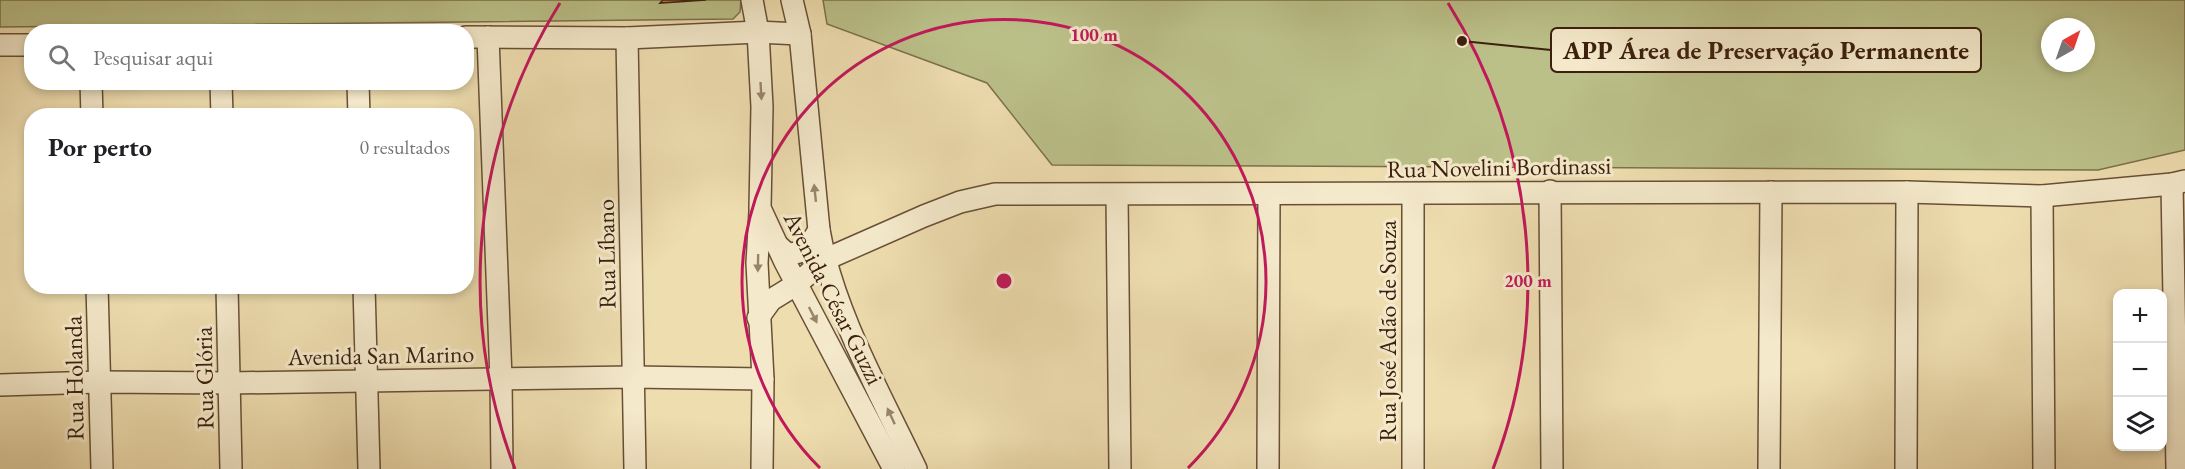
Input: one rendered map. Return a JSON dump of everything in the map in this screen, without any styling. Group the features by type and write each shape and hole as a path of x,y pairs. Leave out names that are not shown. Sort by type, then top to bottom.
{"street":[{"name":"Avenida César Guzzi","path":"752,0 758,33 762,107 760,208 776,244 894,469"},
{"name":"Avenida César Guzzi","path":"792,0 800,34 819,230 824,260 845,318 916,469"},
{"path":"474,37 627,38 758,33 800,34"},
{"path":"488,37 501,379 502,469"},
{"name":"Rua Líbano","path":"627,38 634,469"},
{"path":"0,45 24,45"},
{"path":"91,90 92,108"},
{"path":"221,90 222,108"},
{"path":"358,90 359,108"},
{"path":"2177,469 2178,183"},
{"name":"Rua Novelini Bordinassi","path":"758,318 771,300 797,284 824,260 960,202 995,194 1269,195 1550,191 1906,192 2042,196 2178,183"},
{"path":"1550,191 1552,469"},
{"path":"1769,469 1771,192"},
{"path":"1906,192 1906,469"},
{"name":"Rua José Adão de Souza","path":"1413,194 1413,469"},
{"path":"1117,195 1120,469"},
{"path":"1268,469 1269,195"},
{"path":"2042,196 2044,469"},
{"path":"760,208 757,263 758,318 763,378 762,469"},
{"path":"776,244 787,254 797,254 810,245 819,230"},
{"name":"Rua Holanda","path":"98,294 102,469"},
{"name":"Rua Glória","path":"227,294 231,469"},
{"path":"364,294 369,469"},
{"name":"Avenida San Marino","path":"0,385 633,377 763,378"}],"green space":[{"path":"0,0 741,0 740,12 733,19 24,24 24,27 0,27"},
{"path":"823,0 2185,0 2185,150 2098,170 1052,165 987,83 827,24"}],"building":[{"path":"663,0 706,0 660,3"}],"place":[{"name":"APP Área de Preservação Permanente","path":"1462,41"}]}
